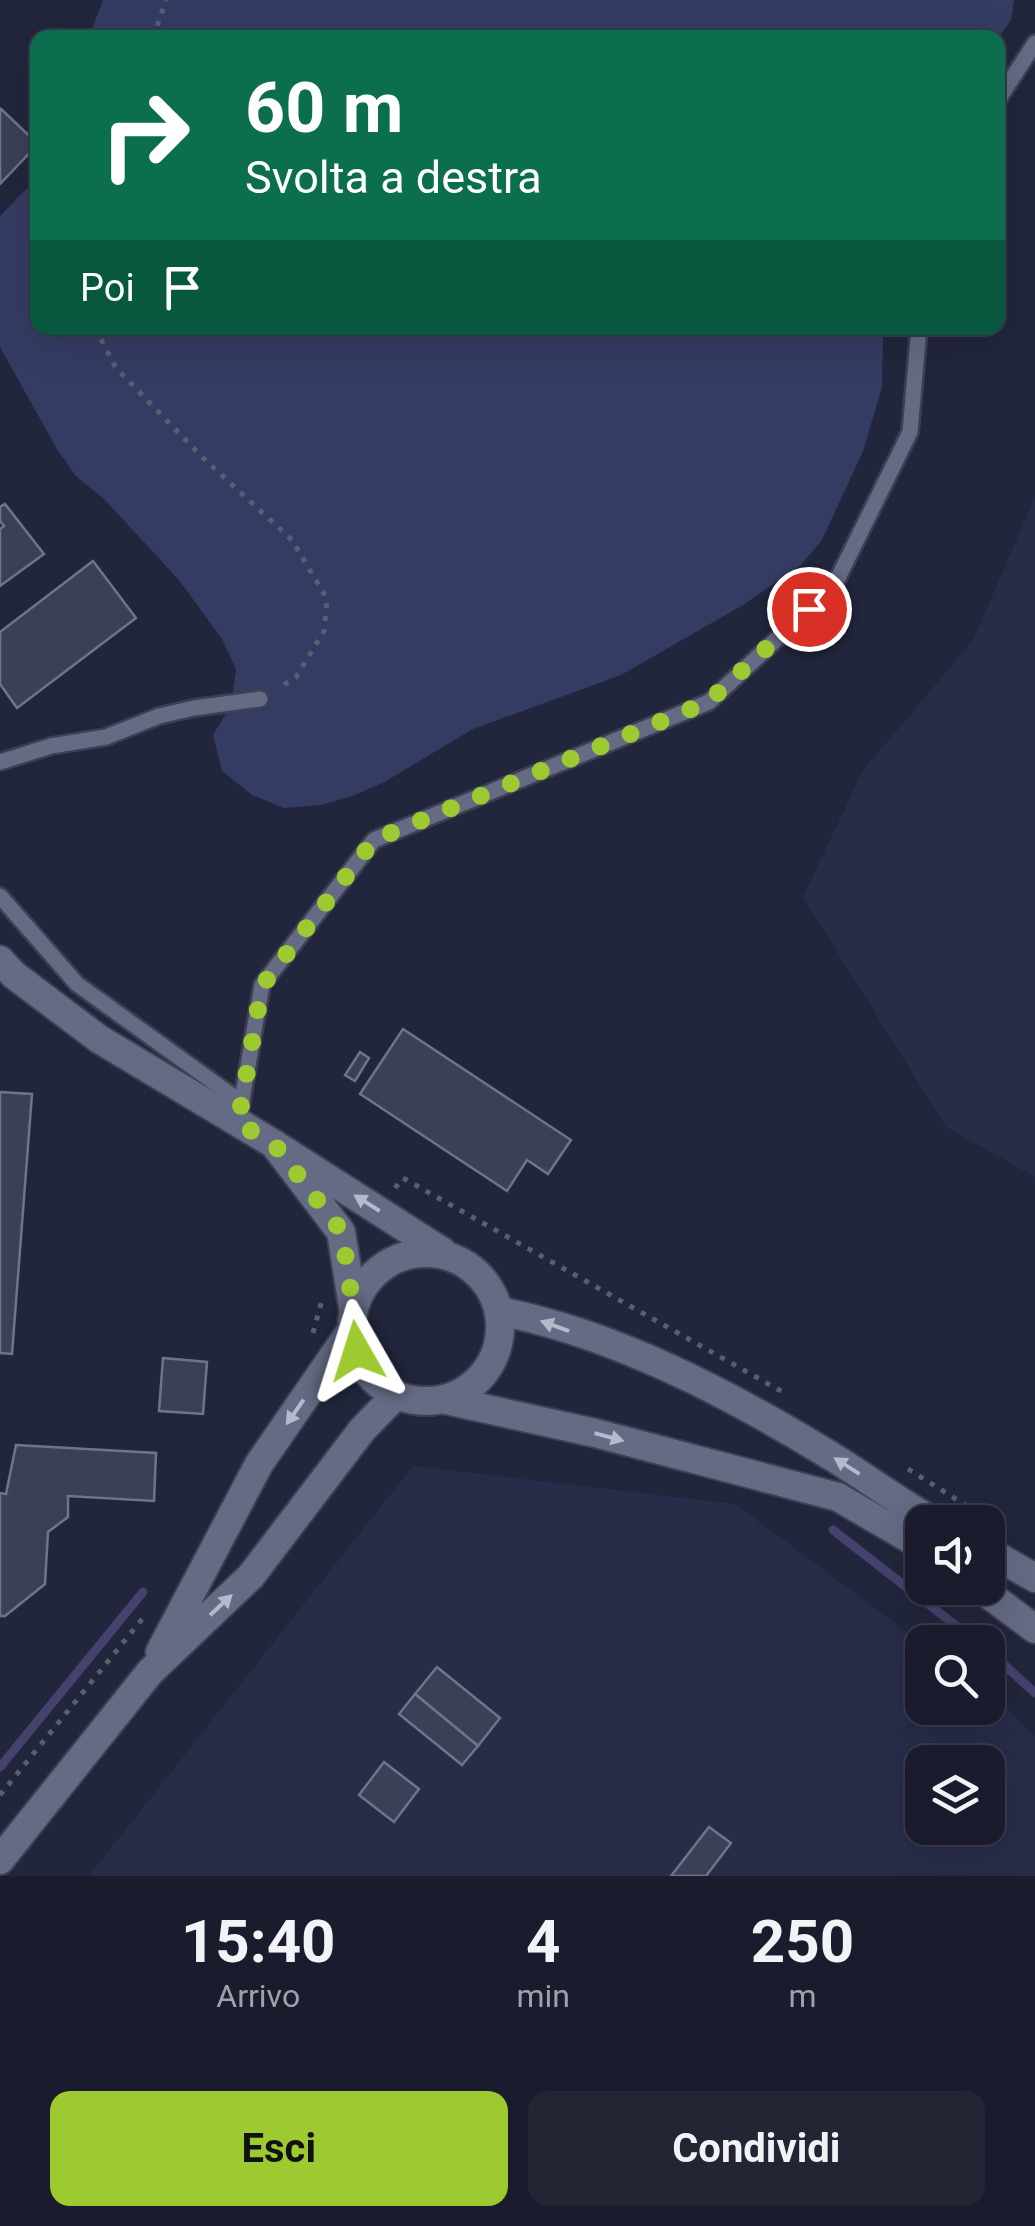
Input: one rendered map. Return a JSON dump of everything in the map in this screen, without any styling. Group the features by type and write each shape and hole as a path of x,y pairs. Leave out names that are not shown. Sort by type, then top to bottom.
{"street":[{"path":"0,960 14,976 99,1040 240,1112 274,1144 342,1232 352,1320 364,1370 395,1396 420,1403 446,1400 595,1433 838,1496 905,1520"},
{"path":"274,1144 472,1268 489,1287 499,1311 500,1339 490,1366 471,1387 446,1400"},
{"path":"150,1672 258,1464 352,1320 367,1280 390,1262 419,1253 449,1256"},
{"path":"499,1311 532,1318 630,1353 722,1394 827,1453 905,1511"},
{"path":"0,1860 150,1672 251,1576 362,1430 395,1396"},
{"path":"1005,1561 1035,1578"},
{"path":"1003,1605 1035,1629"}],"lane":[{"path":"1005,89 1035,43"},
{"path":"0,896 77,984 240,1112 262,986 374,840 708,702 834,586 910,432 918,335"},
{"path":"0,762 51,746 106,738 159,716 260,699"}],"path":[{"path":"156,30 166,0"},
{"path":"99,335 116,368 202,458 292,540 326,599 324,631 296,677 260,699"}],"shaded area":[{"path":"103,0 1014,0 1011,20 1004,30 92,30"},
{"path":"30,185 30,335 883,335 882,387 863,451 822,540 801,565 743,605 621,675 473,729 355,795 321,805 284,808 252,795 222,771 213,735 231,705 236,669 222,639 179,580 104,499 76,476 0,347 0,216"},
{"path":"1035,497 1035,1177 946,1127 803,897 862,772 973,640"},
{"path":"413,1466 735,1504 905,1630 905,1725 1005,1725 1005,1707 1035,1736 1035,1876 89,1876"}],"building":[{"path":"0,111 30,136 30,152 0,184"},
{"path":"5,504 44,554 0,586 0,529 4,526 0,507"},
{"path":"93,561 136,618 17,708 0,684 0,632"},
{"path":"403,1029 571,1140 548,1174 527,1160 507,1191 360,1094"},
{"path":"360,1052 369,1058 355,1081 345,1075"},
{"path":"0,1092 32,1094 12,1354 0,1353"},
{"path":"163,1358 207,1362 203,1414 159,1411"},
{"path":"16,1445 156,1453 154,1501 68,1496 68,1517 48,1532 45,1584 0,1616 0,1493 6,1494"},
{"path":"437,1667 500,1718 478,1746 415,1694"},
{"path":"415,1694 478,1746 462,1765 399,1714"},
{"path":"384,1762 419,1789 394,1822 359,1795"},
{"path":"709,1827 731,1843 706,1876 671,1876"}],"waterway":[{"path":"833,1530 955,1625"},
{"path":"0,1767 143,1592"},
{"path":"1005,1666 1035,1693"}],"route":[{"path":"357,1351 350,1332 353,1307 342,1232 274,1144 238,1123 262,986 374,840 708,702 809,609"}]}
